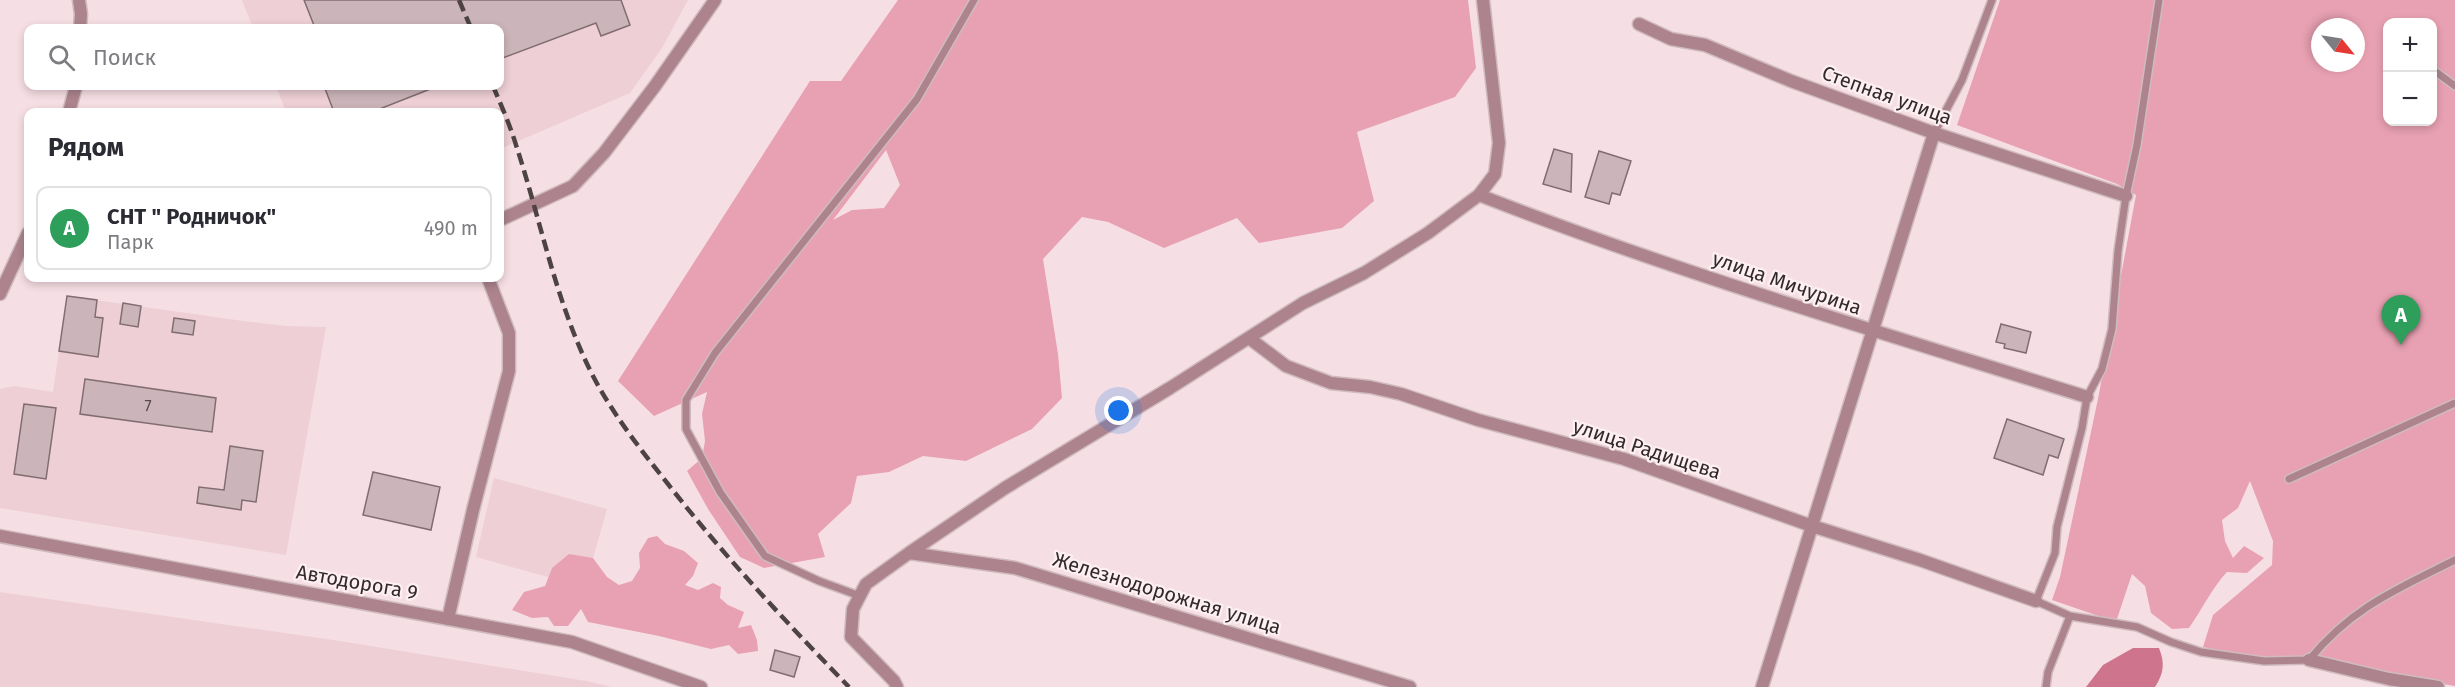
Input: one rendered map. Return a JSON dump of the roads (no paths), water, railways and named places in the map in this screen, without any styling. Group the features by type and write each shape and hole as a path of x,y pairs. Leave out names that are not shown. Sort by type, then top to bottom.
{"street":[{"path":"79,0 80,24"},
{"path":"504,218 573,186 604,153 655,86 715,0"},
{"path":"897,687 894,681 851,637 853,609 866,584 1005,488 1303,303 1364,273 1428,233 1479,195 1495,174 1499,143 1483,0"},
{"name":"Степная улица","path":"1639,24 1671,39 1705,45 1791,81 1934,133 2126,196"},
{"path":"70,108 75,90"},
{"path":"1762,687 1934,133"},
{"name":"улица Мичурина","path":"1479,195 1557,226 1871,332 2087,397"},
{"path":"0,294 24,242"},
{"path":"448,619 472,510 509,371 509,333 490,282"},
{"name":"улица Радищева","path":"1249,338 1286,366 1331,383 1370,387 1401,394 1478,420 1624,459 1812,526 1920,560 2036,601"},
{"name":"Автодорога 9","path":"0,536 572,642 701,687"},
{"name":"Железнодорожная улица","path":"909,553 1015,568 1410,687"},
{"path":"2309,660 2389,679 2438,687"}],"lane":[{"path":"860,596 819,581 765,556 720,492 686,429 686,400 715,353 916,99 974,0"},
{"path":"1934,133 1962,80 1992,0"},
{"path":"2158,0 2138,145 2126,196 2118,251 2112,329 2102,369 2087,397 2082,428 2057,527 2055,553 2036,601 2070,616 2137,627 2201,652 2264,661 2309,660 2328,636 2368,604 2455,560"},
{"path":"2437,72 2455,86"},
{"path":"2289,479 2455,403"},
{"path":"2046,687 2048,672 2070,616"}],"railway":[{"path":"459,0 469,24"},
{"path":"495,90 502,108"},
{"path":"504,113 514,138 569,320 580,349 601,391 638,445 689,511 733,563 849,687"}],"place":[{"name":"СНТ \" Родничок\"","path":"2401,345"}]}
